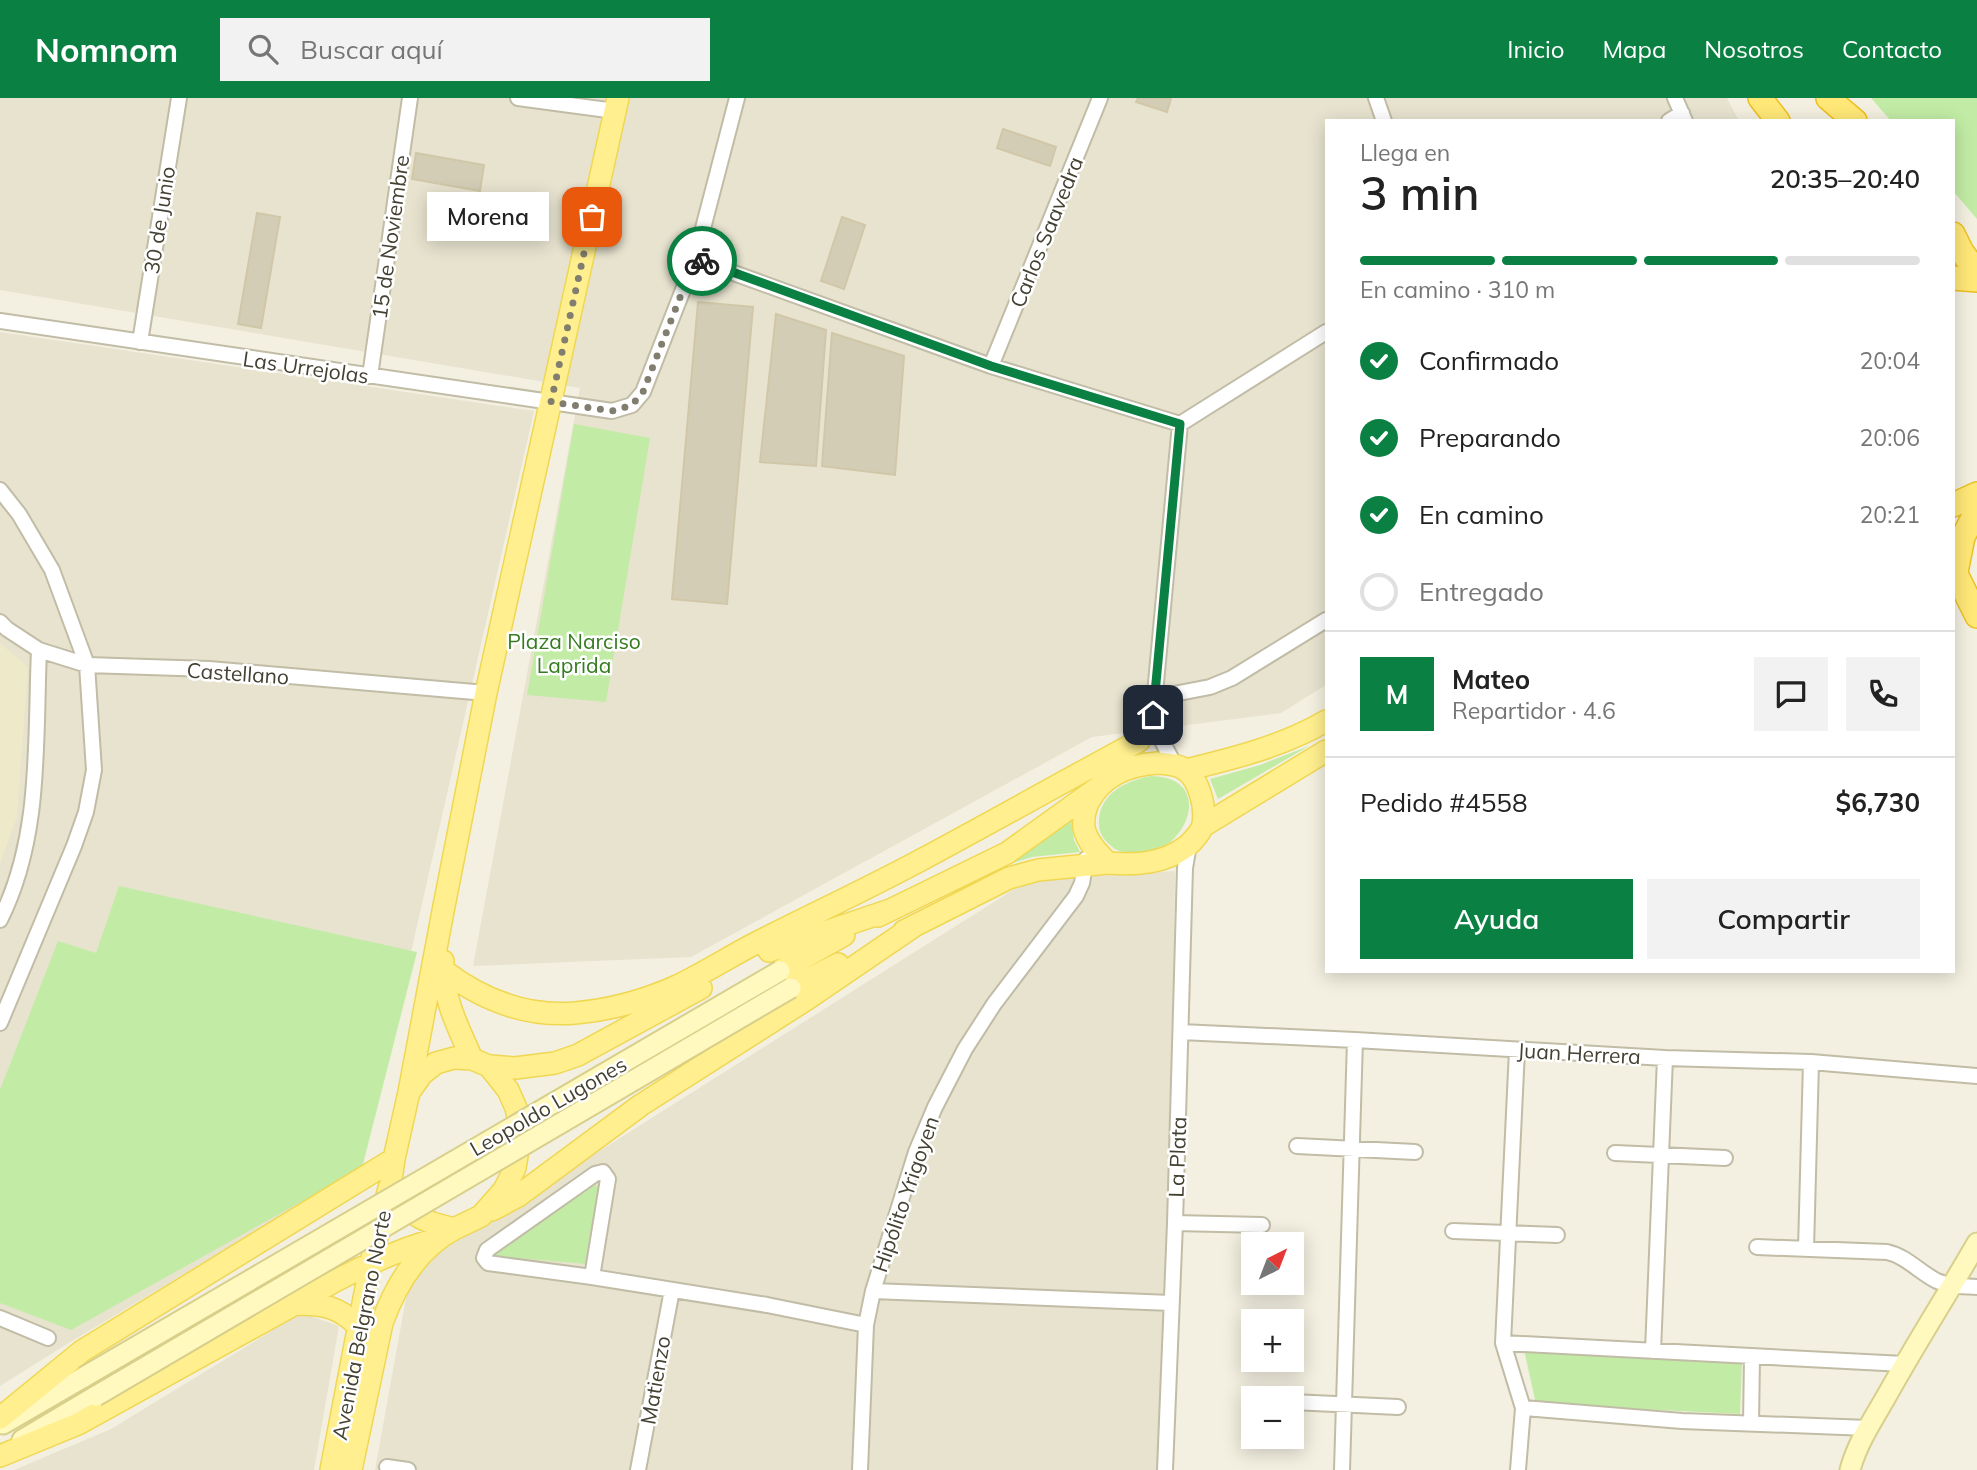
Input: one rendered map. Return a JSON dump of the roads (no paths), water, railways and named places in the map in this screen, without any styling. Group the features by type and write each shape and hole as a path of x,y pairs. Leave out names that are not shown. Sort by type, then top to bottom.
{"highway":[{"path":"1760,98 1776,119"},
{"path":"1828,98 1854,119"},
{"path":"1955,238 1977,272"},
{"path":"1955,278 1977,280"},
{"path":"1955,504 1977,494"},
{"path":"1977,510 1963,537 1955,570 1977,616"}],"main road":[{"path":"446,1233 409,1210 392,1169 486,694 616,105"},
{"path":"1325,722 1301,736 1276,746 1180,767 1140,765 1104,782 1087,805 1084,816 1087,836 1095,850 1108,863 1141,864 1162,859 1189,845 1203,826 1325,752"},
{"path":"443,970 468,988 495,1001 549,1013 575,1013 611,1007 657,994 922,860 1139,741"},
{"path":"1180,767 1198,788 1203,805 1203,826"},
{"name":"Leopoldo Lugones","path":"0,1454 785,979 890,910 1007,853 1104,782"},
{"name":"Leopoldo Lugones","path":"0,1426 785,979 914,926 1009,878 1038,870 1108,863"},
{"path":"443,906 443,970 449,1004 481,1062 509,1090 521,1131 515,1168 504,1190 481,1216"},
{"path":"409,1092 422,1074 436,1063 454,1058 515,1068 555,1063 578,1055 768,951 890,910"},
{"path":"0,1454 78,1424 332,1281 371,1262 446,1233 518,1196 640,1105 804,1001 914,926"},
{"path":"626,1029 678,985"},
{"path":"0,1418 82,1351 392,1169"},
{"name":"Avenida Belgrano Norte","path":"331,1470 358,1326 392,1169"},
{"name":"Avenida Belgrano Norte","path":"351,1470 382,1323 389,1302 410,1266 446,1233"},
{"path":"1850,1470 1868,1428 1977,1244"},
{"path":"295,1304 327,1306 348,1316 358,1326"}],"street":[{"name":"30 de Junio","path":"140,342 179,98"},
{"name":"15 de Noviembre","path":"370,376 410,98"},
{"path":"518,98 616,105"},
{"path":"737,98 695,259 991,366 1180,424 1325,333"},
{"name":"Carlos Saavedra","path":"991,366 1100,98"},
{"path":"1376,98 1383,119"},
{"path":"1675,98 1679,118"},
{"name":"Las Urrejolas","path":"0,321 612,411 632,405 643,392 695,259"},
{"path":"1180,424 1153,698 1153,715 1160,737 1180,767"},
{"path":"0,490 19,514 52,570 87,665 94,769 86,812 74,846 0,1023"},
{"path":"1153,698 1210,687 1231,678 1325,621"},
{"name":"Castellano","path":"0,622 39,650 87,665 209,669 486,694"},
{"path":"0,920 22,860 31,821 39,650"},
{"path":"1104,782 1129,756 1153,715"},
{"name":"Hipólito Yrigoyen","path":"860,1470 866,1325 873,1291 916,1152 935,1107 965,1049 994,1004 1076,896 1086,865 1087,836"},
{"name":"La Plata","path":"1164,1470 1175,1223 1185,868 1189,845"},
{"name":"Juan Herrera","path":"1181,1032 1665,1058 1811,1062 1977,1076"},
{"path":"1342,1470 1355,1040"},
{"path":"1517,1049 1503,1343 1523,1408 1518,1470"},
{"path":"1653,1352 1665,1058"},
{"path":"1806,1249 1811,1062"},
{"path":"1297,1146 1415,1152"},
{"path":"1615,1153 1725,1158"},
{"path":"592,1277 608,1179 603,1172 595,1174 487,1250 485,1258 488,1264 592,1277 767,1305 866,1325"},
{"path":"1175,1223 1262,1226"},
{"path":"1453,1231 1558,1235"},
{"path":"1757,1247 1887,1252 1897,1254 1936,1280 1952,1286 1977,1287"},
{"name":"Matienzo","path":"638,1470 672,1290"},
{"path":"873,1291 1171,1303"},
{"path":"0,1318 48,1338"},
{"path":"1503,1343 1904,1364"},
{"path":"1751,1424 1752,1357"},
{"path":"1304,1402 1398,1407"},
{"path":"1523,1408 1682,1421 1868,1428"},
{"path":"387,1467 408,1470"}],"place":[{"name":"Morena","path":"592,217"}],"park label":[{"name":"Plaza Narciso Laprida","path":"574,653"}]}
